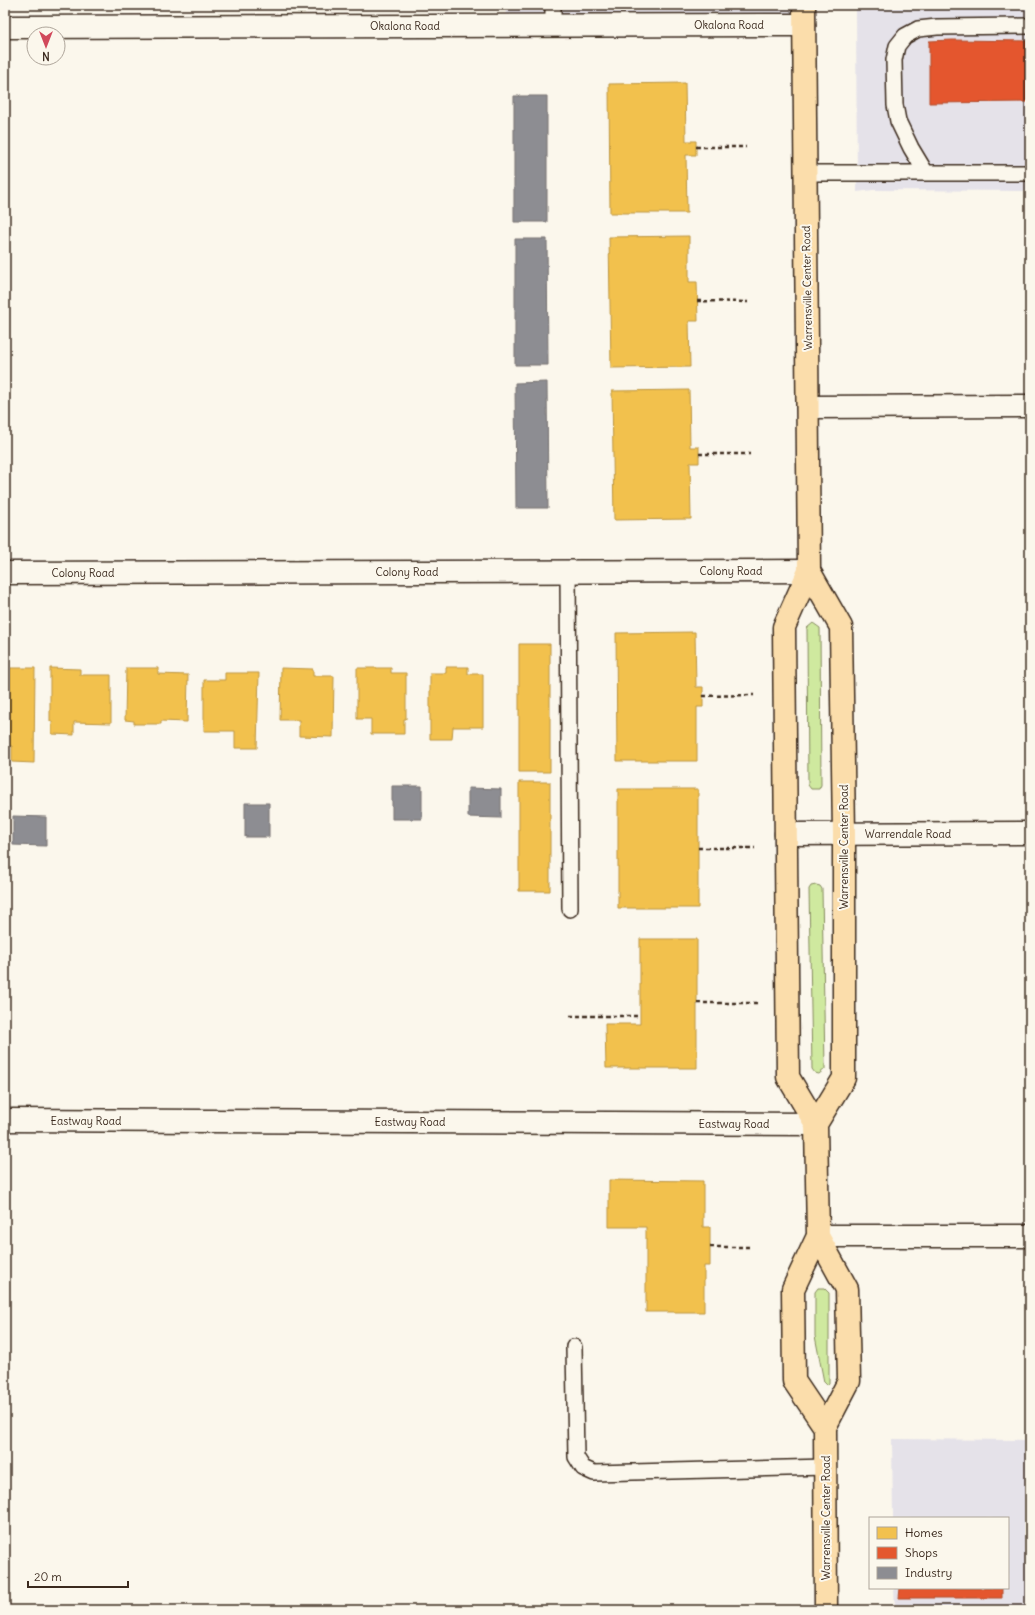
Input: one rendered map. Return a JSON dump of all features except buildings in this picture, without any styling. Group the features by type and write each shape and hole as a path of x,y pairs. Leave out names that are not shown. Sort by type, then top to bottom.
{"main road":[{"name":"Warrensville Center Road","path":"804,15 809,571 784,627 788,1077 816,1124 818,1236 793,1289 794,1381 825,1427"},
{"name":"Warrensville Center Road","path":"809,571 841,627 844,834 844,1078 816,1124"},
{"name":"Warrensville Center Road","path":"818,1236 847,1289 849,1381 825,1427 826,1610"}],"street":[{"name":"Okalona Road","path":"5,27 553,15 804,15"},
{"path":"808,407 1030,406"},
{"name":"Colony Road","path":"5,573 809,571"},
{"name":"Warrendale Road","path":"786,834 1030,833"},
{"name":"Eastway Road","path":"5,1120 816,1124"},
{"path":"818,1236 1030,1236"}],"lane":[{"path":"926,173 911,148 898,121 895,105 894,60 897,46 905,36 918,29 937,27 1030,26"},
{"path":"806,173 1030,173"},
{"path":"568,572 570,909"},
{"path":"574,1347 576,1457 583,1468 594,1473 826,1467"}],"path":[{"path":"696,147 746,147"},
{"path":"697,301 748,302"},
{"path":"699,454 750,454"},
{"path":"703,696 754,695"},
{"path":"698,848 755,848"},
{"path":"697,1002 758,1002"},
{"path":"570,1016 640,1016"},
{"path":"710,1247 751,1247"}],"shaded area":[{"path":"505,5 804,5 804,25 507,25"},
{"path":"856,5 1030,5 1030,191 873,190 857,192"},
{"path":"892,1439 1030,1440 1030,1610 895,1610 894,1589 1009,1589 1009,1517 893,1517"}],"green space":[{"path":"813,623 820,628 821,785 819,789 811,789 808,785 807,628"},
{"path":"811,886 820,886 822,889 825,1069 819,1074 815,1073 812,1069 809,889"},
{"path":"818,1288 824,1288 829,1293 829,1383 827,1385 824,1382 815,1336 815,1292"}]}
